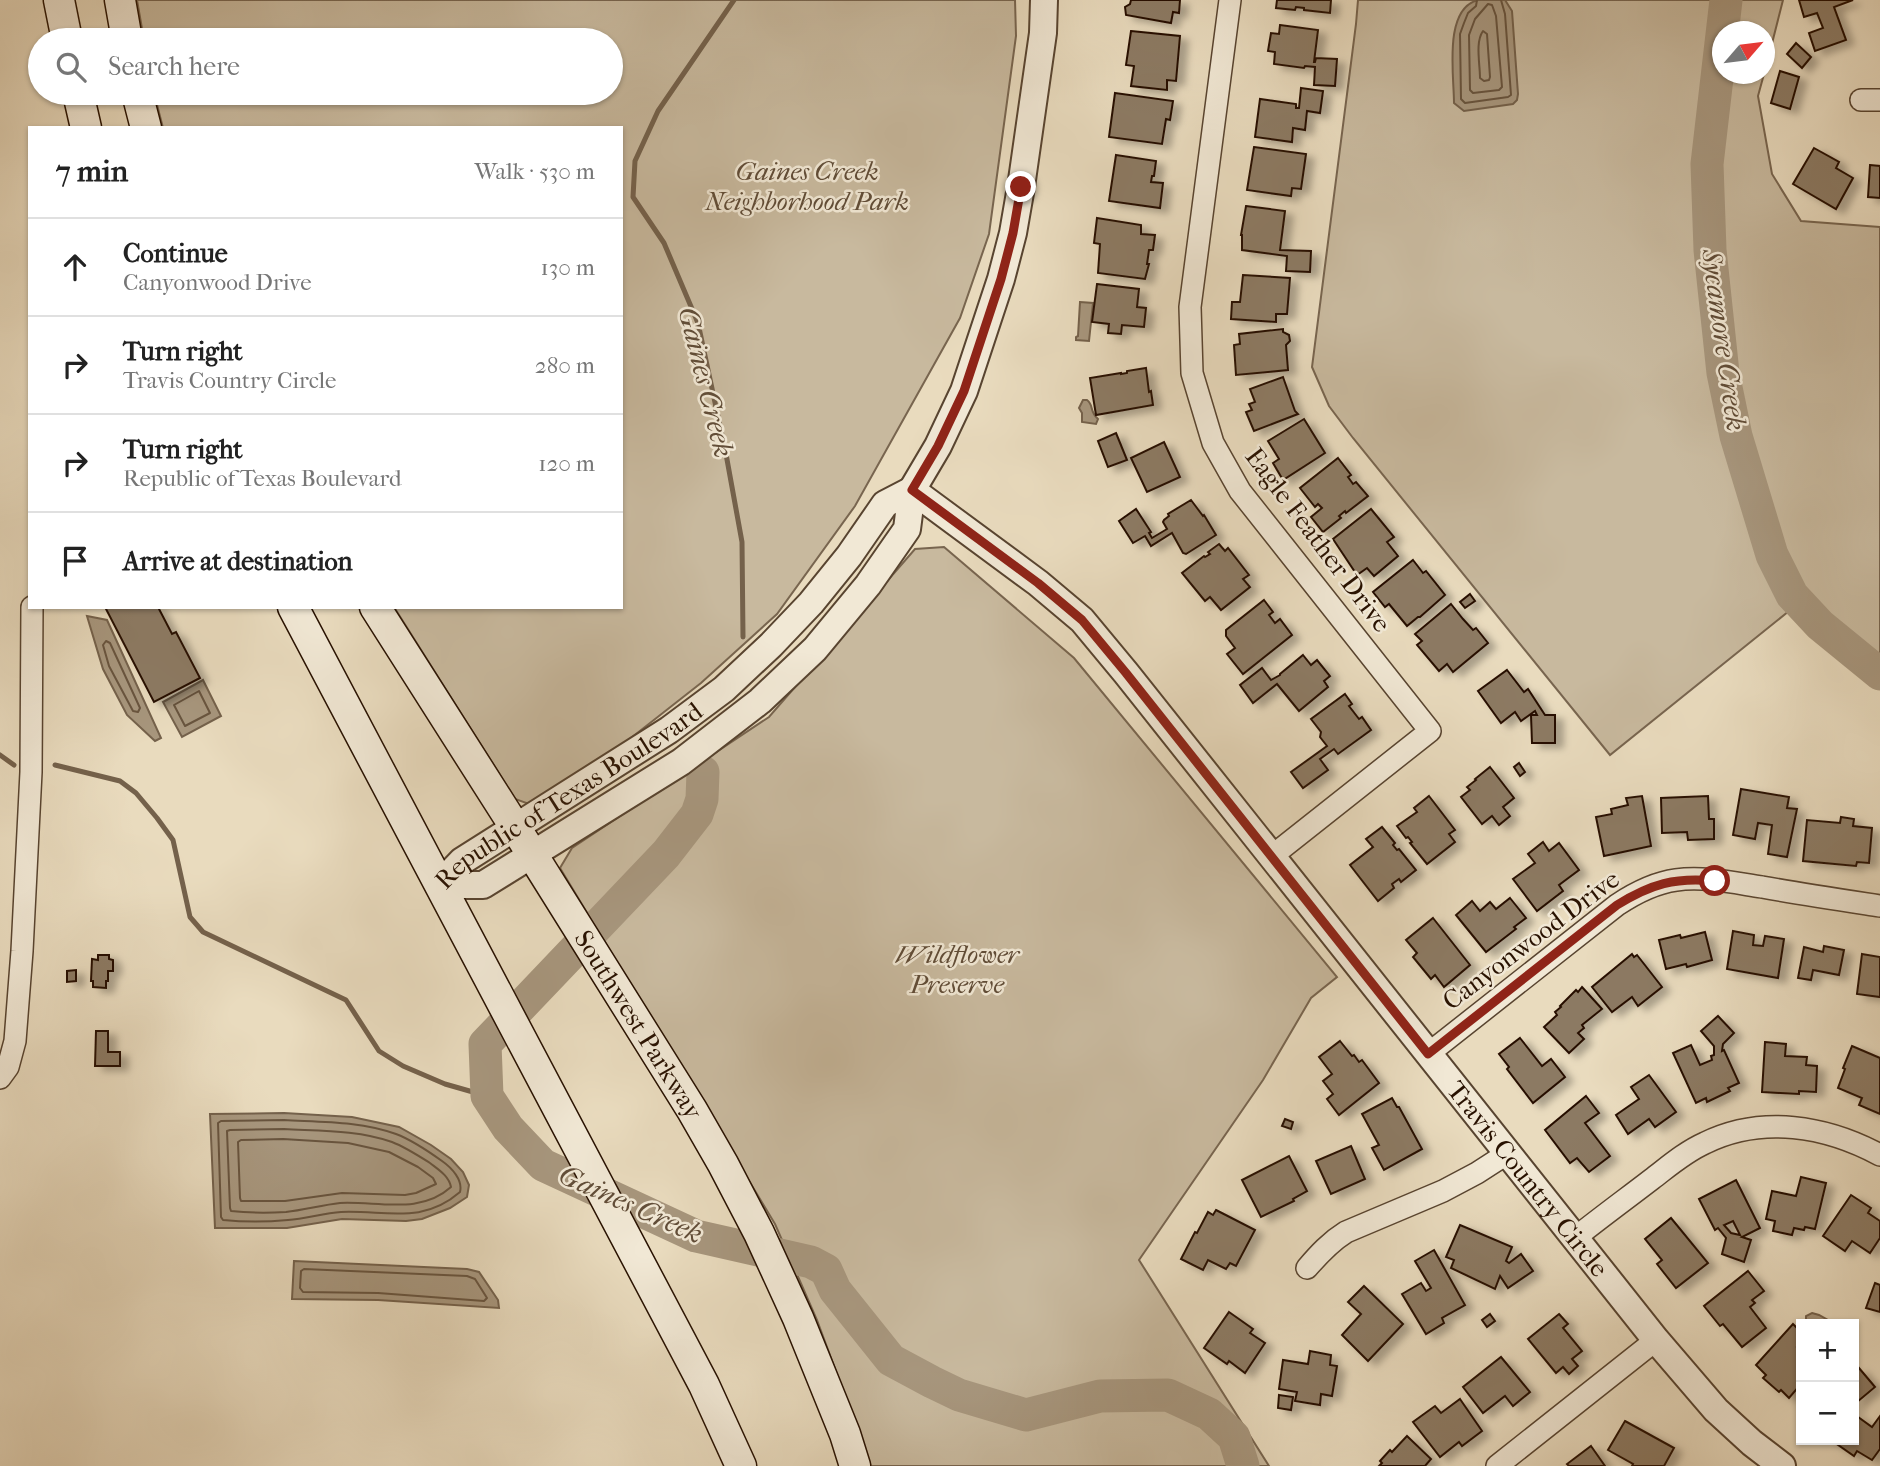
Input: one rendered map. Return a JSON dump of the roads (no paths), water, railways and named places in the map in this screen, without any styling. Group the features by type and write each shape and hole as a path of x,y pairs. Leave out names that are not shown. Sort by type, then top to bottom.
{"main road":[{"path":"59,0 65,28"},
{"path":"120,0 125,28"},
{"path":"81,105 86,126"},
{"path":"141,105 146,126"},
{"path":"293,609 704,1385 741,1466"},
{"name":"Southwest Parkway","path":"375,609 515,827 723,1164 759,1233 797,1318 845,1434 855,1466"}],"street":[{"name":"Republic of Texas Boulevard","path":"439,885 483,885 681,762 760,701 815,649 869,585 907,529 912,490 938,446 964,391 1001,279 1021,187 1043,33 1044,0"},
{"name":"Eagle Feather Drive","path":"1230,0 1190,307 1192,373 1213,443 1240,491 1430,731 1272,856"},
{"name":"Republic of Texas Boulevard","path":"439,885 462,861 669,730 724,689 811,603 849,556 885,504 912,490"},
{"name":"Travis Country Circle","path":"912,490 1038,583 1082,620 1656,1340 1716,1410 1782,1466"},
{"path":"0,1078 8,1067 15,1041 22,951 31,772 32,609"},
{"name":"Canyonwood Drive","path":"1428,1054 1617,905 1638,891 1656,884 1696,879 1880,906"},
{"path":"1575,1238 1684,1155 1722,1135 1766,1126 1805,1129 1833,1134 1880,1155"},
{"path":"1307,1268 1326,1247 1346,1232 1443,1191 1508,1153"},
{"path":"1497,1466 1656,1340"}],"water":[{"path":"1478,0 1505,0 1512,11 1518,94 1513,104 1464,111 1454,103 1453,44 1459,16 1467,6"},
{"path":"1080,302 1093,303 1089,341 1076,340"},
{"path":"1083,400 1090,404 1098,419 1096,424 1082,422 1079,408"},
{"path":"87,616 107,620 161,738 155,741 127,715 103,669"},
{"path":"203,680 221,716 182,737 163,702"},
{"path":"284,1113 352,1117 399,1127 451,1159 463,1172 469,1185 467,1197 450,1208 422,1219 406,1221 342,1219 287,1228 215,1228 210,1114"},
{"path":"294,1261 467,1269 479,1272 498,1300 499,1308 378,1300 292,1299"},
{"path":"1812,1313 1826,1319 1806,1319 1806,1316"}],"waterway":[{"name":"Gaines Creek","path":"734,0 658,111 635,161 633,197 664,243 698,323 742,542 743,637"},
{"name":"Sycamore Creek","path":"1726,0 1707,164 1710,250 1723,373 1736,436 1772,555 1792,595 1820,625 1880,674"},
{"path":"0,755 14,765"},
{"path":"55,765 120,781 136,793 173,840 190,917 203,932 346,1000 379,1051 403,1066 445,1084 487,1096"},
{"name":"Gaines Creek","path":"703,772 702,799 697,814 666,854 485,1044 487,1096 508,1128 543,1165 696,1236 811,1262 826,1270 835,1290 891,1360 959,1395 1026,1415 1100,1396 1168,1395 1209,1414 1234,1437 1243,1466"}],"park label":[{"name":"Gaines Creek Neighborhood Park","path":"807,186"},
{"name":"Wildflower Preserve","path":"957,969"}]}
